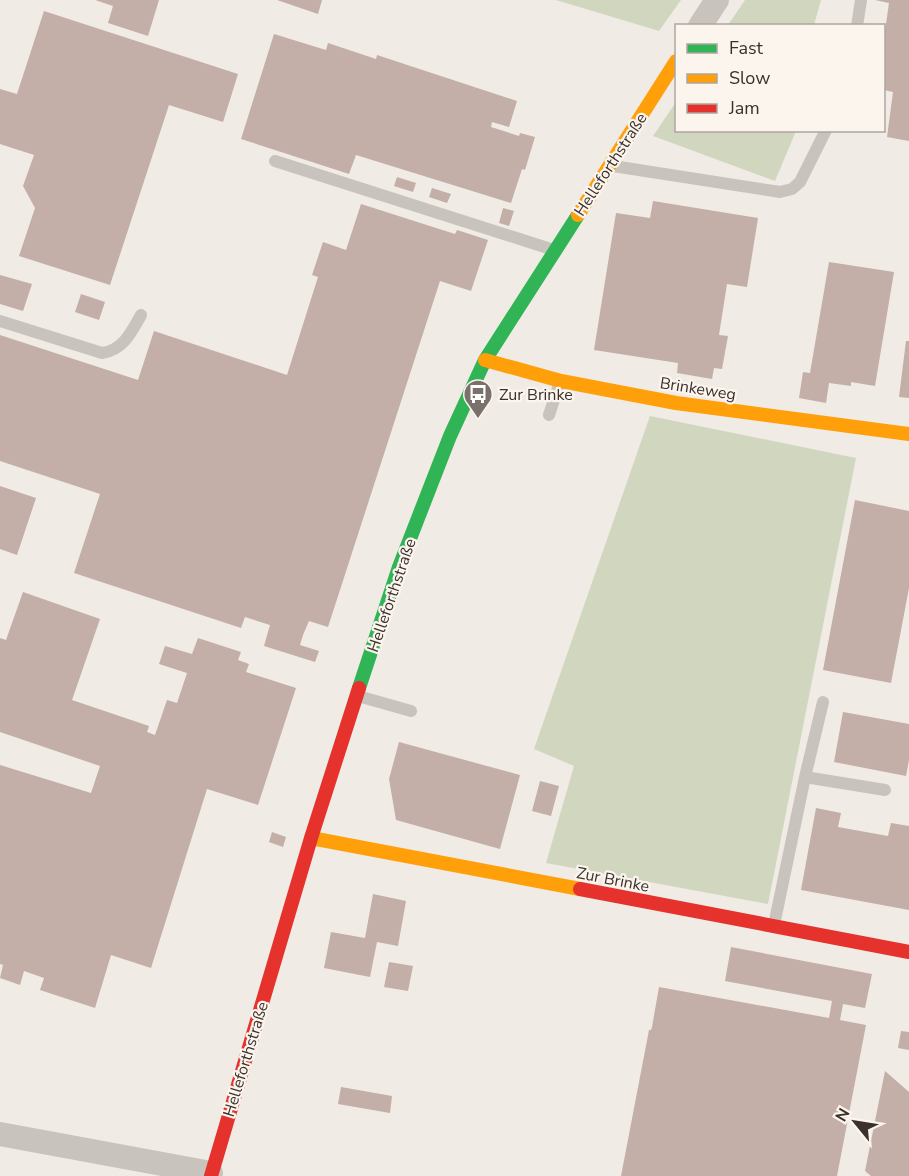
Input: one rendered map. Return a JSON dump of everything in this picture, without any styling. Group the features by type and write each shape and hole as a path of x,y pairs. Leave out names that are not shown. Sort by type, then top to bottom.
{"street":[{"path":"701,24 717,0"},
{"name":"Helleforthstraße","path":"211,1175 311,838 357,695 399,567 450,436 485,360 675,63"},
{"name":"Brinkeweg","path":"485,360 561,381 676,403 909,434"},
{"name":"Zur Brinke","path":"311,838 909,952"},
{"path":"0,1134 211,1175"}],"lane":[{"path":"857,24 861,0"},
{"path":"609,165 780,192 792,189 800,182 825,132"},
{"path":"275,160 555,251"},
{"path":"0,321 102,353 113,351 124,342 141,315"},
{"path":"549,415 561,381"},
{"path":"357,695 411,711"},
{"path":"774,926 823,702"},
{"path":"806,777 885,790"}],"green space":[{"path":"556,0 681,0 659,31"},
{"path":"745,0 821,0 814,24 729,24"},
{"path":"675,103 675,132 796,132 775,181 653,136"},
{"path":"650,416 856,458 768,904 546,863 574,766 534,749"}],"building":[{"path":"95,0 159,0 148,36 108,23 113,6"},
{"path":"277,0 322,0 318,14"},
{"path":"875,0 909,0 909,141 887,137 893,92 885,90 885,31 889,3"},
{"path":"44,11 238,74 223,122 169,105 110,285 19,256 35,208 23,186 34,155 0,144 0,89 17,94"},
{"path":"274,34 326,50 328,43 376,59 377,55 517,101 509,127 492,122 491,127 519,136 520,133 535,137 525,170 522,169 511,203 356,155 349,174 241,139"},
{"path":"397,177 416,183 413,192 394,186"},
{"path":"432,188 451,194 447,203 429,197"},
{"path":"653,201 758,218 747,287 727,284 719,335 728,336 722,369 714,368 712,379 677,373 678,363 594,350 616,213 650,218"},
{"path":"361,204 455,234 457,230 488,240 471,291 440,281 328,627 309,621 303,635 300,645 319,651 315,662 264,646 270,625 245,617 241,628 74,573 100,494 0,461 0,335 138,380 154,331 287,375 318,277 312,275 323,242 346,250"},
{"path":"503,208 514,211 509,226 499,223"},
{"path":"829,262 894,272 875,386 851,382 851,386 829,383 826,403 799,398 803,372 810,373"},
{"path":"0,275 32,284 23,311 0,304"},
{"path":"81,294 105,302 99,320 75,312"},
{"path":"906,341 909,341 909,398 899,397"},
{"path":"0,486 36,498 17,555 0,549"},
{"path":"855,500 909,511 909,588 891,683 823,670"},
{"path":"23,592 100,619 72,700 149,726 147,732 155,735 167,700 177,703 187,673 159,664 165,646 192,654 198,638 241,652 238,660 249,664 246,672 296,688 258,805 207,789 151,968 111,955 95,1008 40,990 44,978 24,971 20,985 0,978 3,965 0,964 0,765 91,793 100,766 0,732 0,638 6,640"},
{"path":"843,712 909,724 909,760 906,776 834,762"},
{"path":"399,742 520,775 500,849 396,820 389,779"},
{"path":"540,781 559,786 551,816 532,811"},
{"path":"816,808 841,813 838,827 888,836 891,823 909,826 909,910 801,890"},
{"path":"272,832 286,837 283,847 269,842"},
{"path":"373,894 406,901 398,946 377,942 370,977 324,968 331,932 365,938"},
{"path":"731,947 872,974 865,1008 843,1004 840,1020 866,1025 837,1176 621,1176 659,987 829,1018 832,1001 725,981"},
{"path":"389,962 413,966 408,991 384,987"},
{"path":"901,1031 909,1032 909,1050 898,1048"},
{"path":"885,1071 909,1092 909,1176 871,1176 865,1171"},
{"path":"341,1087 392,1096 390,1113 338,1104"}],"traffic: fast":[{"path":"359,688 399,567 450,436 485,360 578,215"}],"traffic: slow":[{"path":"578,215 675,63"},
{"path":"485,360 561,381 676,403 909,434"},
{"path":"311,838 580,889"}],"traffic: jam":[{"path":"211,1176 311,838 359,688"},
{"path":"580,889 909,952"}],"place":[{"name":"Zur Brinke","path":"478,420"}]}
